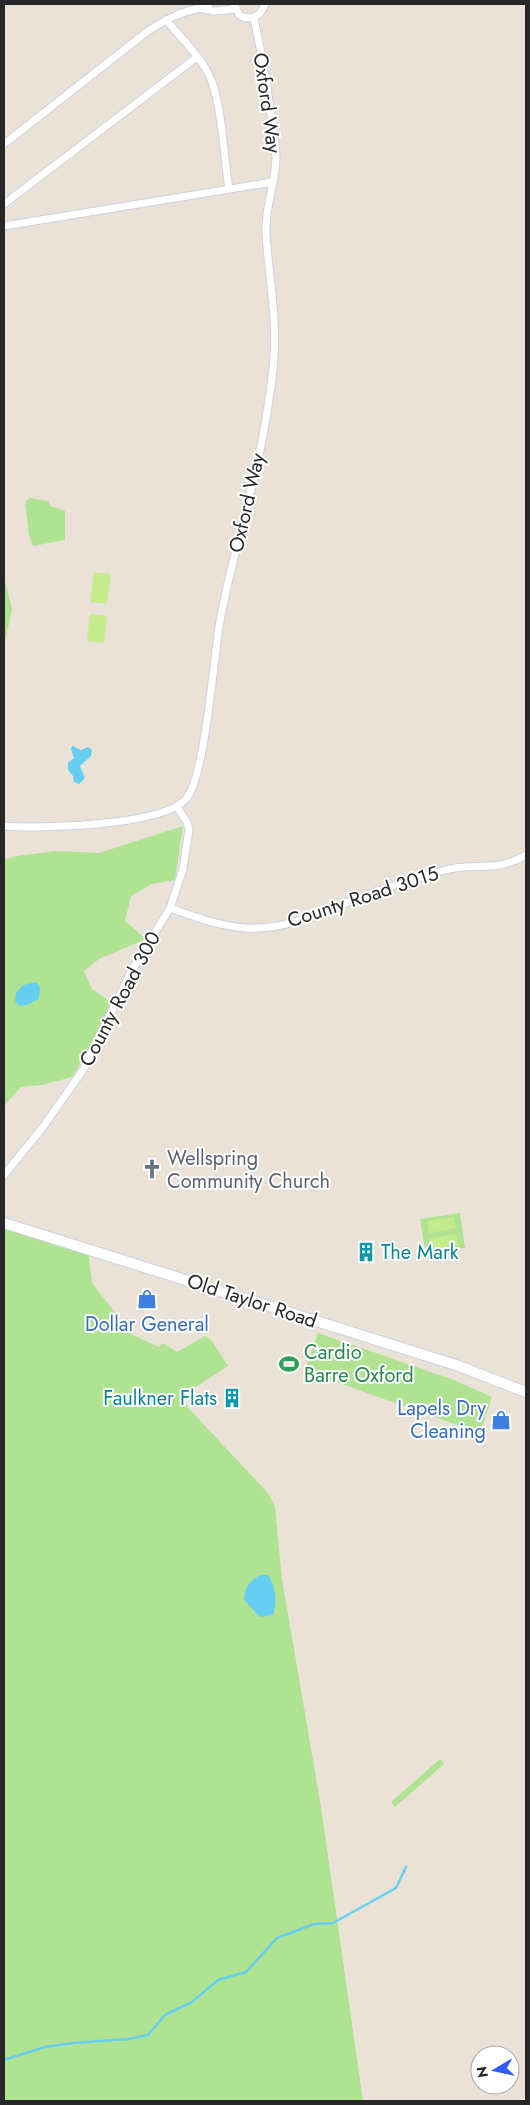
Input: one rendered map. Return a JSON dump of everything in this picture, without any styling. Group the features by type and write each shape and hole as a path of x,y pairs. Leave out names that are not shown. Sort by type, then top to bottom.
{"street":[{"path":"4,144 166,20 209,4"},
{"path":"200,8 213,11 235,6 243,17 254,18 261,13 265,4"},
{"name":"Oxford Way","path":"177,807 185,800 194,783 203,739 220,620 265,424 274,354 266,231 267,208 276,160 275,140 266,76 254,18"},
{"path":"166,20 197,57 212,82 217,104 228,189"},
{"path":"4,204 197,57"},
{"path":"4,226 273,182"},
{"path":"4,826 25,828 84,825 148,816 177,807"},
{"name":"County Road 300","path":"4,1175 43,1127 83,1070 132,970 170,908 183,869 189,830 187,822 177,807"},
{"name":"County Road 3015","path":"170,908 208,922 242,927 282,924 309,918 411,879 450,868 498,866 513,863 526,855"},
{"name":"Old Taylor Road","path":"4,1223 456,1364 526,1392"}],"green space":[{"path":"30,498 49,501 50,506 65,511 65,540 33,546 29,535 25,502"},
{"path":"94,572 111,574 107,604 90,602"},
{"path":"4,577 12,609 4,646"},
{"path":"90,614 107,616 104,643 87,641"},
{"path":"183,826 175,880 152,884 131,896 125,921 146,939 99,959 84,971 92,989 111,1002 93,1042 72,1077 42,1085 21,1087 4,1106 4,860 16,856 57,851 99,853"},
{"path":"460,1213 465,1248 426,1254 420,1219"},
{"path":"454,1217 456,1228 429,1233 427,1221"},
{"path":"4,1224 88,1249 92,1283 118,1316 126,1332 159,1347 163,1343 177,1352 205,1336 212,1341 228,1366 179,1398 268,1493 275,1507 282,1579 321,1807 363,2101 4,2101"},
{"path":"456,1234 458,1246 432,1250 430,1239"},
{"path":"318,1333 454,1380 492,1397 480,1433 305,1371"},
{"path":"440,1759 444,1764 395,1807 391,1802"}],"water":[{"path":"72,746 81,750 88,747 92,750 91,756 80,766 85,778 79,784 74,782 73,776 68,770 68,763 74,758"},
{"path":"37,982 40,988 39,999 27,1005 19,1006 15,1001 16,993 23,985"},
{"path":"260,1575 268,1575 273,1584 275,1600 273,1615 260,1617 244,1600 248,1585"}],"waterway":[{"path":"4,2060 45,2047 129,2039 148,2035 165,2015 192,2002 218,1980 246,1972 277,1938 314,1924 333,1923 396,1888 406,1867"}],"place":[{"name":"Wellspring Community Church","path":"152,1169"},
{"name":"The Mark","path":"366,1252"},
{"name":"Dollar General","path":"147,1299"},
{"name":"Cardio Barre Oxford","path":"289,1364"},
{"name":"Faulkner Flats","path":"232,1398"},
{"name":"Lapels Dry Cleaning","path":"501,1420"}]}
